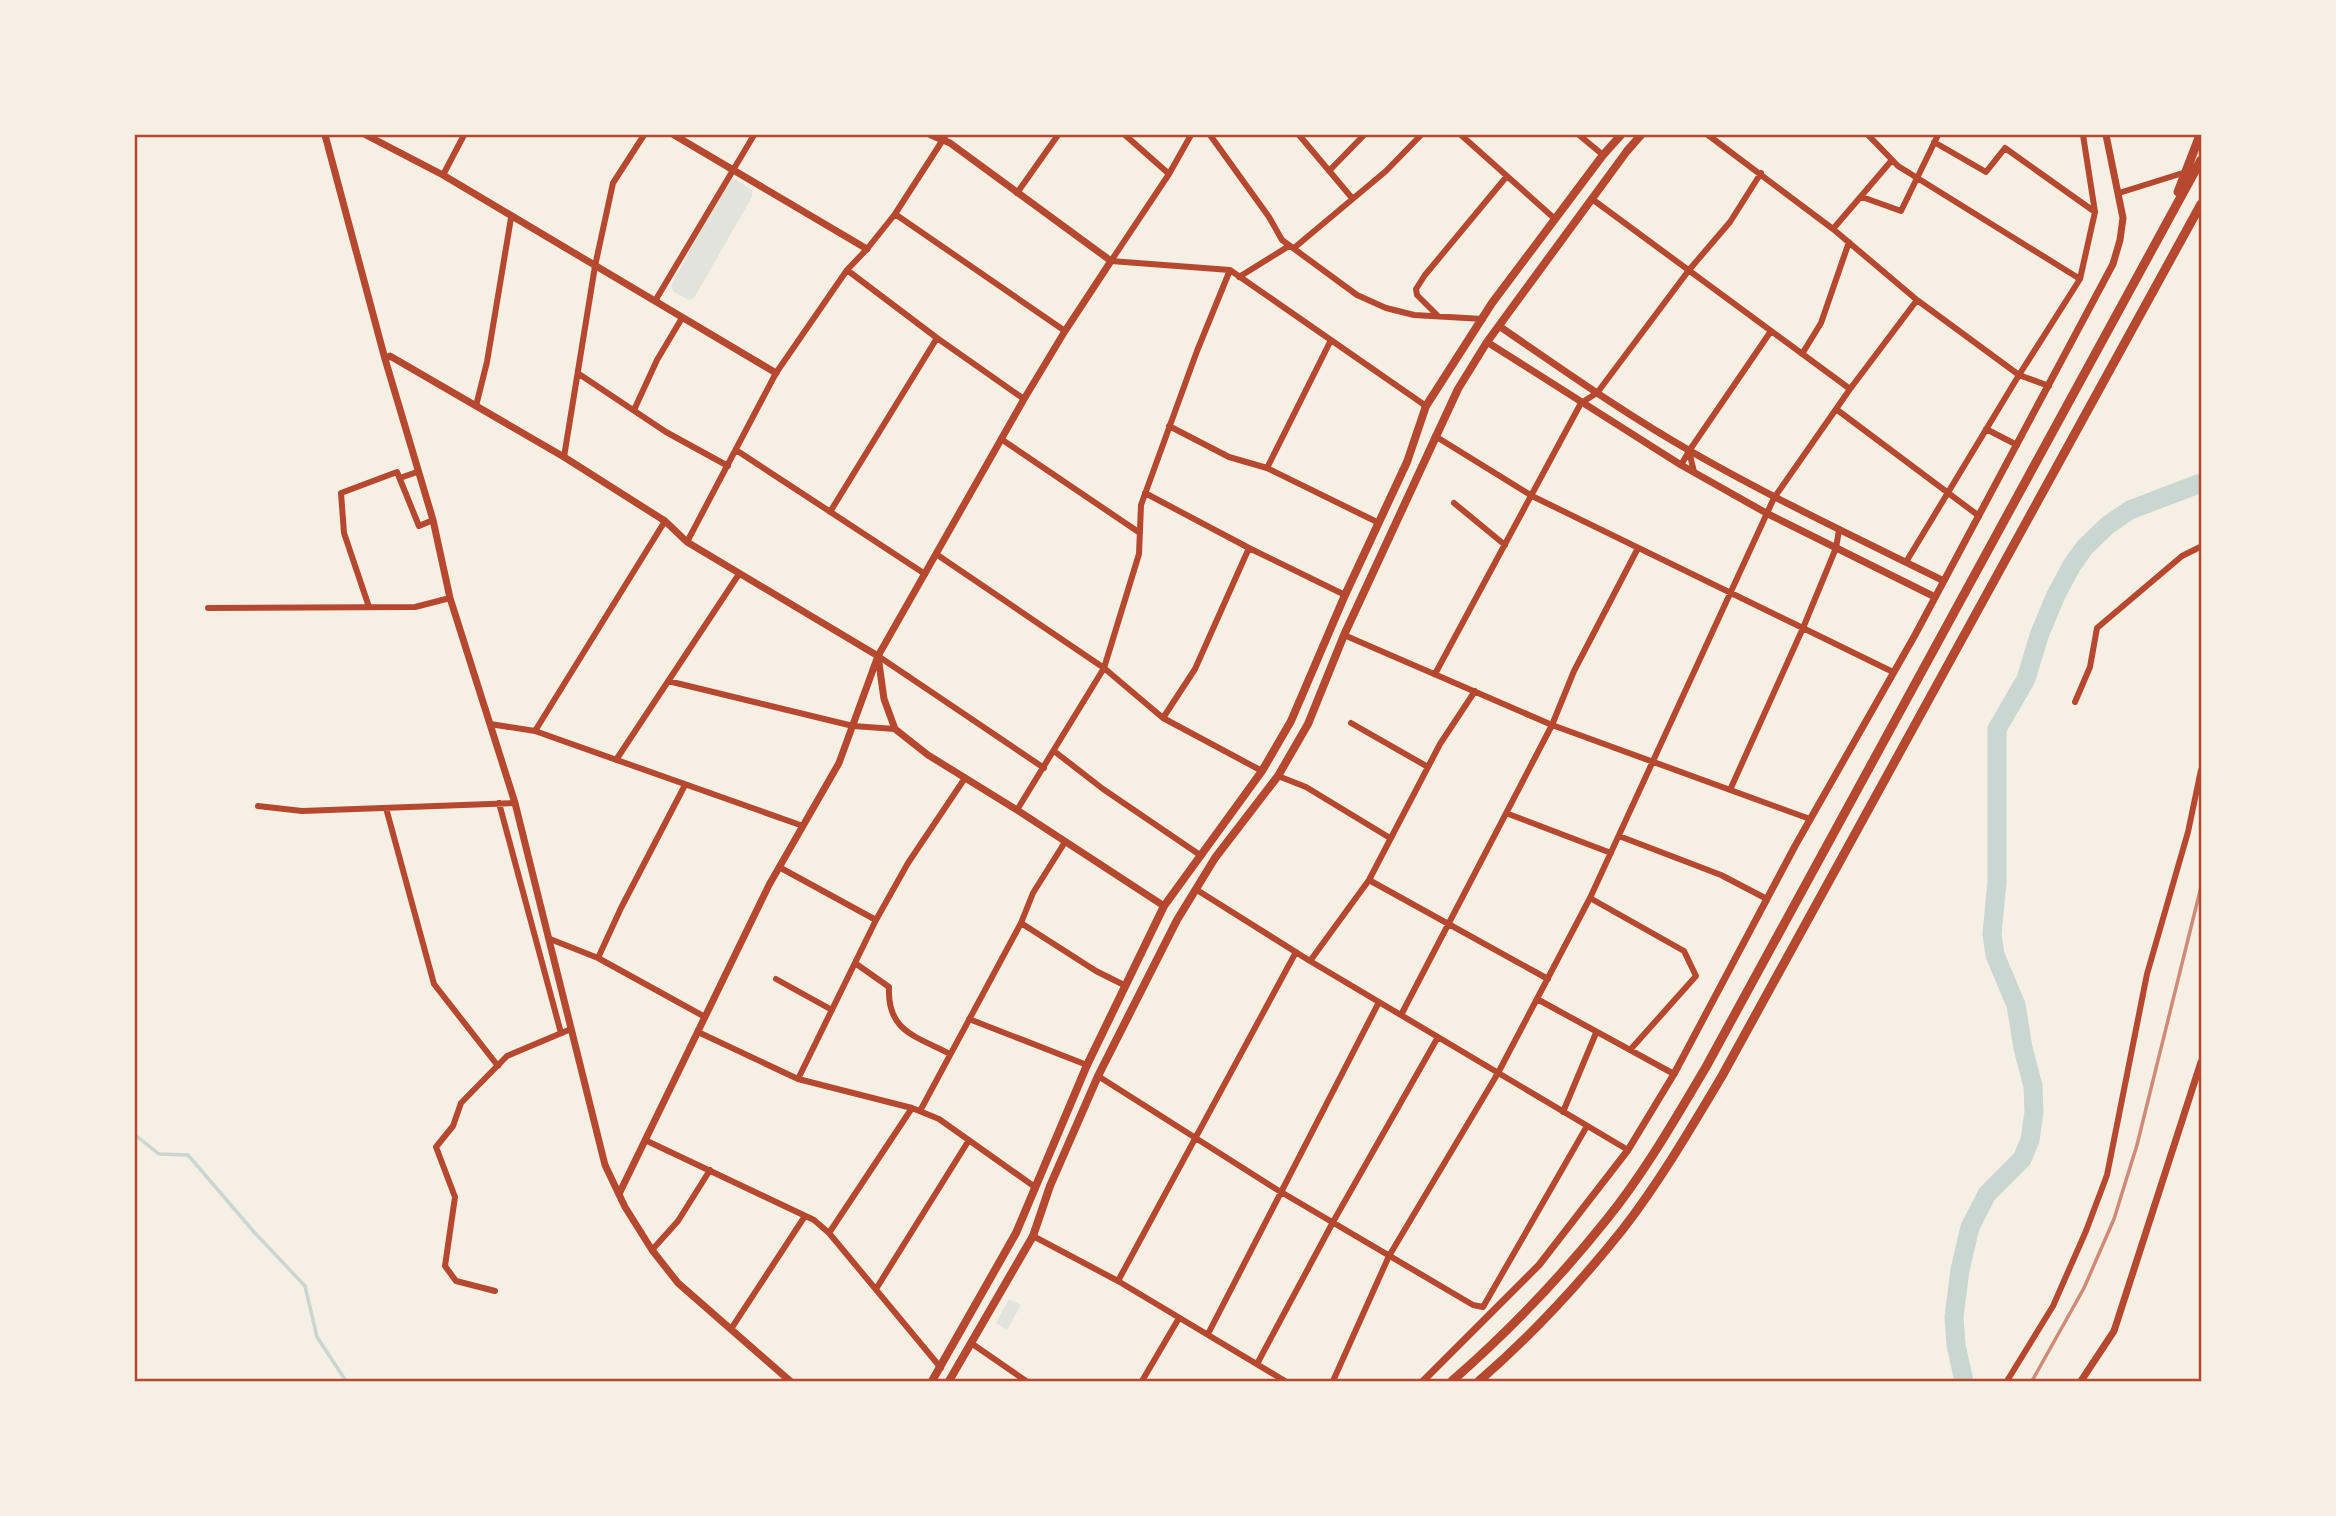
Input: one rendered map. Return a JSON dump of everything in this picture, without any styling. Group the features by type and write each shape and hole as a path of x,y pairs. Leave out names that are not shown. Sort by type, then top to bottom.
{"main road":[{"path":"932,1381 1016,1233 1087,1065 1164,906 1262,771 1292,721 1345,595 1407,462 1426,406 1483,319 1603,155 1621,135"},
{"path":"949,1381 1032,1236 1050,1186 1098,1076 1177,920 1215,858 1278,776 1308,724 1344,635 1458,389 1487,342 1642,135"},
{"path":"2166,223 2200,135"},
{"path":"1452,1381 1550,1286 1608,1218 1660,1144 1713,1054 2201,160"},
{"path":"1479,1381 1536,1326 1597,1259 1622,1229 1675,1154 1722,1076 2201,204"},
{"path":"2179,245 2201,213"},
{"path":"1172,894 1188,904"}],"street":[{"path":"325,135 385,359 433,520 450,598 515,803 605,1165 652,1250 678,1283 790,1381"},
{"path":"366,135 443,175 511,218 776,373"},
{"path":"443,175 464,135"},
{"path":"564,457 595,266 613,183 643,135"},
{"path":"674,135 867,249"},
{"path":"654,301 754,135"},
{"path":"931,135 944,138 1111,261 1230,270 1426,406"},
{"path":"1017,193 1058,135"},
{"path":"1125,135 1169,174"},
{"path":"619,1194 779,867 839,762 878,656 1024,399 1065,331 1169,174 1191,135"},
{"path":"1210,135 1269,217 1282,240 1357,295 1376,304 1414,315 1483,319"},
{"path":"1299,135 1352,198"},
{"path":"1329,171 1364,135"},
{"path":"1239,277 1292,247 1387,171 1421,135"},
{"path":"1461,135 1555,219"},
{"path":"1579,135 1603,155"},
{"path":"1708,135 1833,229 1917,300 2019,375 2049,386"},
{"path":"1868,135 1892,160 1918,178 2080,279"},
{"path":"1906,562 2080,279 2095,212 2083,135"},
{"path":"1423,1381 1539,1265 1628,1150 1674,1074 1810,819 1944,581 2113,264 2123,218 2106,135"},
{"path":"687,542 776,373 847,270 895,214 944,138"},
{"path":"1862,197 1901,211 1936,138 1986,172 2005,148 2095,212"},
{"path":"1833,229 1892,160"},
{"path":"2119,193 2186,172"},
{"path":"1435,674 1581,403 1597,393 1689,270 1730,222 1761,173"},
{"path":"1438,316 1417,295 1416,289 1424,275 1507,176"},
{"path":"1592,199 1850,389"},
{"path":"895,214 1065,331"},
{"path":"476,406 487,362 511,218"},
{"path":"1802,354 1821,323 1849,242"},
{"path":"847,270 1024,399"},
{"path":"1017,810 1104,668 1139,554 1141,505 1230,270"},
{"path":"1333,1381 1389,1256 1498,1073 1590,898 1774,498 1850,389 1917,300"},
{"path":"634,410 657,360 682,318"},
{"path":"1499,326 1597,393 1689,450 1774,498 1944,581"},
{"path":"1681,465 1771,331"},
{"path":"830,512 937,338"},
{"path":"1267,468 1331,340"},
{"path":"1487,342 1681,465 1768,514 1935,597"},
{"path":"385,359 390,356 564,457 664,521 687,542 878,656 1044,768"},
{"path":"579,374 666,432 728,466"},
{"path":"1836,409 1979,516"},
{"path":"1169,426 1229,457 1267,468 1379,523"},
{"path":"1986,429 2017,445"},
{"path":"1435,436 1532,496 1894,672"},
{"path":"1002,439 1140,533"},
{"path":"736,450 925,574"},
{"path":"1689,450 1694,472"},
{"path":"369,607 344,533 341,494 397,472 419,526 433,520"},
{"path":"400,478 418,472"},
{"path":"1145,493 1345,595"},
{"path":"1454,503 1505,545"},
{"path":"536,731 664,521"},
{"path":"1730,790 1803,628 1836,548 1839,530"},
{"path":"2076,702 2090,667 2097,628 2182,556 2200,547 2201,549"},
{"path":"1163,718 1195,669 1249,548"},
{"path":"1401,1015 1552,725 1574,671 1638,548"},
{"path":"936,554 1104,668 1163,718 1262,771"},
{"path":"616,760 739,574"},
{"path":"208,608 415,607 450,598"},
{"path":"1344,635 1552,725 1810,819"},
{"path":"878,656 884,699 895,729 928,755 1164,906"},
{"path":"668,681 853,726 895,729"},
{"path":"1310,961 1369,880 1440,744 1475,691"},
{"path":"1351,723 1428,767"},
{"path":"490,724 536,731 803,826"},
{"path":"1054,751 1103,789 1200,855"},
{"path":"2007,1381 2053,1306 2107,1175 2147,974 2188,832 2201,770"},
{"path":"1278,776 1306,787 1390,838"},
{"path":"798,1079 876,920 908,863 965,778"},
{"path":"598,958 685,785"},
{"path":"499,803 561,1032"},
{"path":"258,806 302,811 515,803"},
{"path":"386,808 434,984 498,1066"},
{"path":"1506,813 1611,853"},
{"path":"1619,836 1721,875 1767,899"},
{"path":"920,1111 1021,923 1033,893 1065,842"},
{"path":"779,867 876,920"},
{"path":"1369,880 1548,979"},
{"path":"1197,890 1310,961 1628,1150"},
{"path":"1590,898 1685,951 1696,976 1630,1051"},
{"path":"1021,923 1096,971 1126,986"},
{"path":"550,939 598,958 705,1017"},
{"path":"1118,1281 1296,952"},
{"path":"855,964 889,987 888,1005 899,1027 950,1054"},
{"path":"776,979 832,1010"},
{"path":"1537,999 1674,1074"},
{"path":"1208,1334 1379,1002"},
{"path":"969,1018 1087,1065"},
{"path":"495,1291 456,1281 445,1266 455,1197 436,1147 453,1126 461,1103 507,1056 571,1029"},
{"path":"698,1032 798,1079 912,1108 939,1119 1035,1187"},
{"path":"1563,1112 1596,1033"},
{"path":"1257,1364 1333,1222 1438,1037"},
{"path":"2081,1381 2114,1331 2201,1062"},
{"path":"1098,1076 1282,1192 1473,1305 1483,1307 1587,1126"},
{"path":"829,1233 912,1108"},
{"path":"645,1140 814,1220 829,1233 941,1368"},
{"path":"876,1289 969,1140"},
{"path":"652,1250 678,1221 710,1170"},
{"path":"731,1329 805,1216"},
{"path":"1032,1236 1118,1281 1285,1381"},
{"path":"1142,1381 1179,1318"},
{"path":"971,1343 1026,1381"}],"shaded area":[{"path":"735,179 752,190 752,197 694,298 689,300 674,292 671,286 727,181"},
{"path":"1009,1299 1021,1305 1007,1330 996,1323"}],"waterway":[{"path":"1964,1381 1956,1345 1954,1317 1960,1270 1970,1227 1987,1194 2022,1159 2030,1140 2034,1112 2033,1086 2016,1005 1995,955 1992,934 1997,882 1997,729 2026,679 2040,633 2056,595 2085,547 2108,525 2130,510 2201,483"},
{"path":"135,1135 159,1154 188,1155 305,1286 317,1337 346,1381"}],"railway":[{"path":"2032,1381 2084,1288 2114,1219 2137,1145 2201,887"}]}
